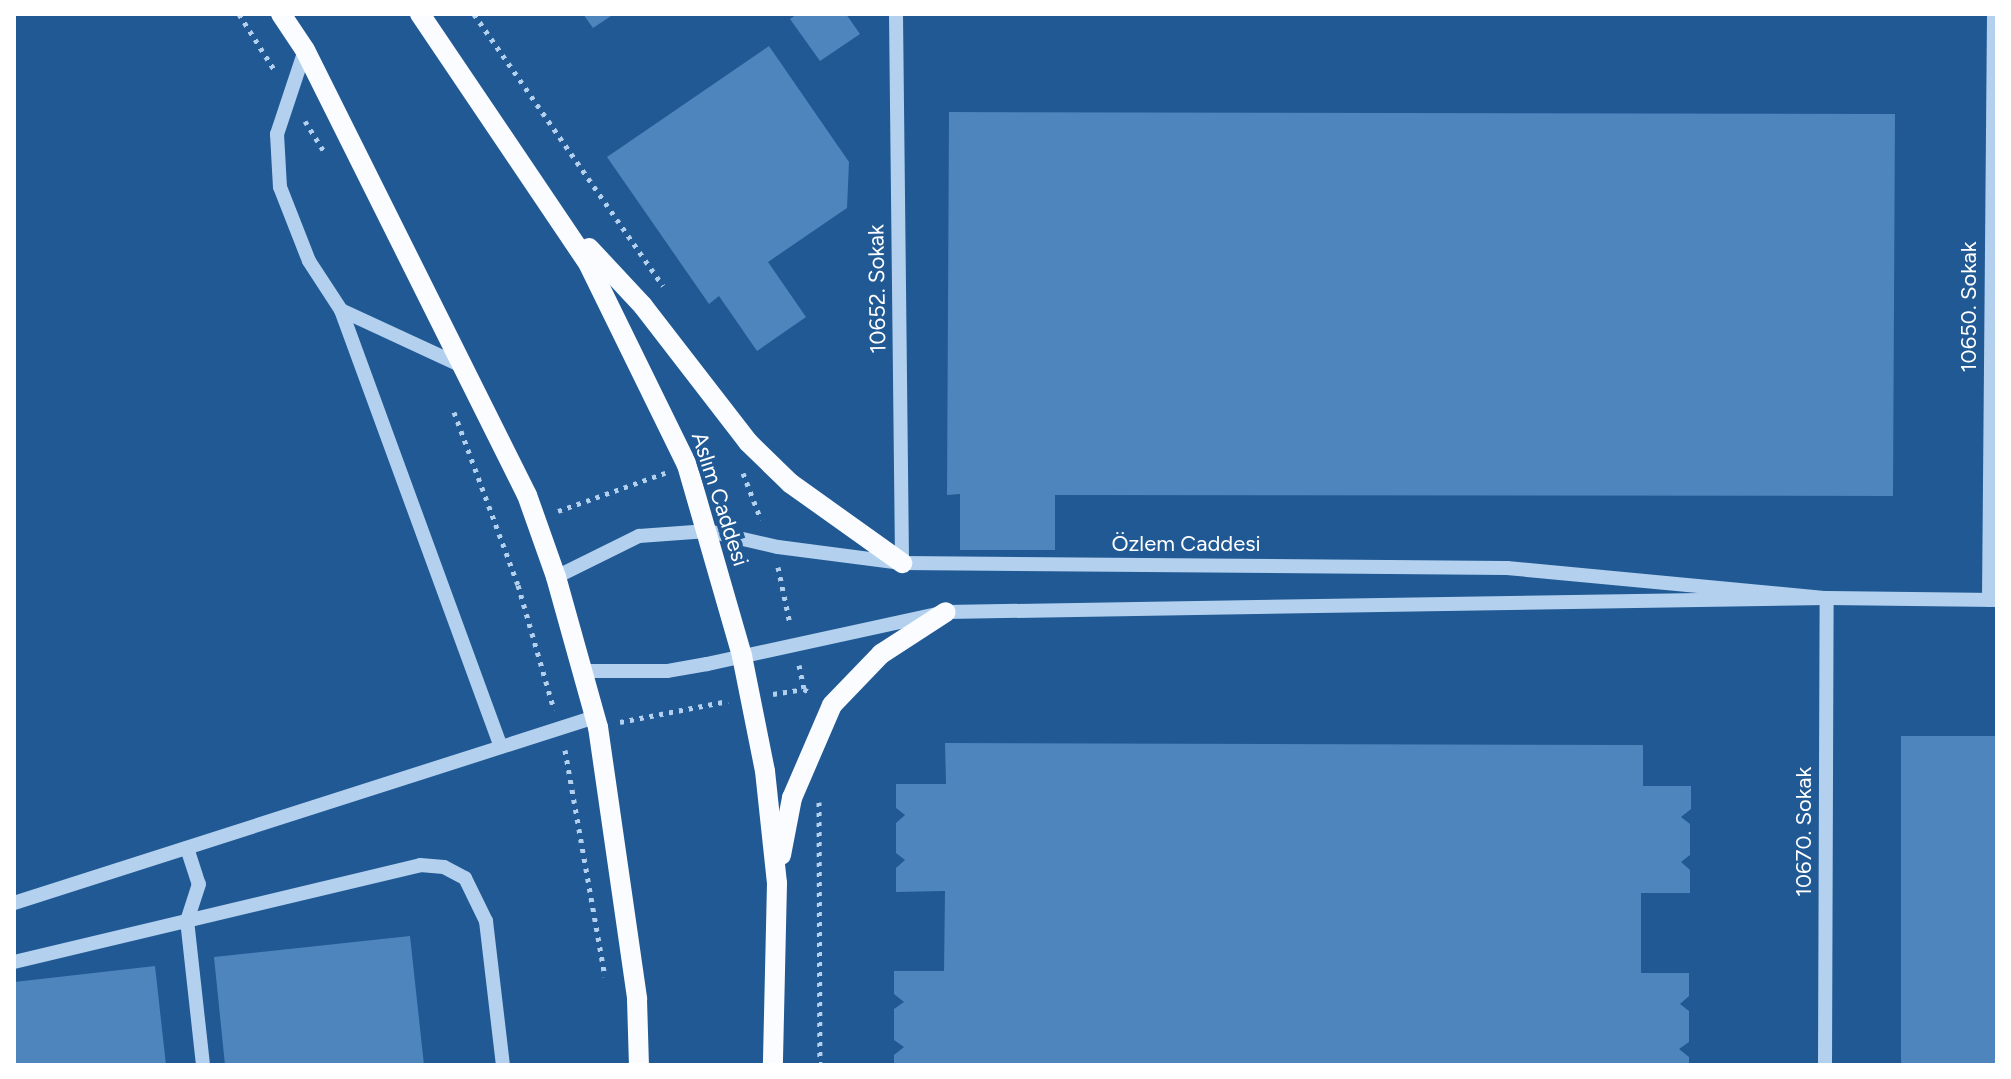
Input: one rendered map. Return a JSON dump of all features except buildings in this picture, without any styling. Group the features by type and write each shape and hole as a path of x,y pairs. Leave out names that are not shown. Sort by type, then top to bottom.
{"main road":[{"path":"281,14 305,50 462,366 535,519 556,577 597,722 637,999 639,1065"},
{"name":"Aslım Caddesi","path":"420,14 550,206 618,315 687,465 708,531 751,697 777,883 773,1065"},
{"path":"550,206 643,306 748,442 800,492 902,563"},
{"path":"777,883 792,798 832,705 881,654 946,612"}],"street":[{"name":"10652. Sokak","path":"896,14 902,563"},
{"name":"10650. Sokak","path":"1993,600 1994,14"},
{"path":"305,50 277,134 280,187 309,261 341,310 501,747"},
{"path":"341,310 462,366"},
{"name":"Özlem Caddesi","path":"556,577 639,536 708,531 778,547 902,563 1507,568 1827,598"},
{"name":"Özlem Caddesi","path":"585,671 667,671 946,612 1827,598 1993,600"},
{"name":"10670. Sokak","path":"1825,1065 1827,598"},
{"path":"14,903 559,728 597,722"},
{"path":"187,848 199,884 187,920 203,1065"},
{"path":"14,962 420,865 444,867 465,878 486,921 503,1065"}],"path":[{"path":"239,14 329,161"},
{"path":"452,408 499,531 573,780 608,994"},
{"path":"499,531 687,465"},
{"path":"597,722 804,689"}]}
